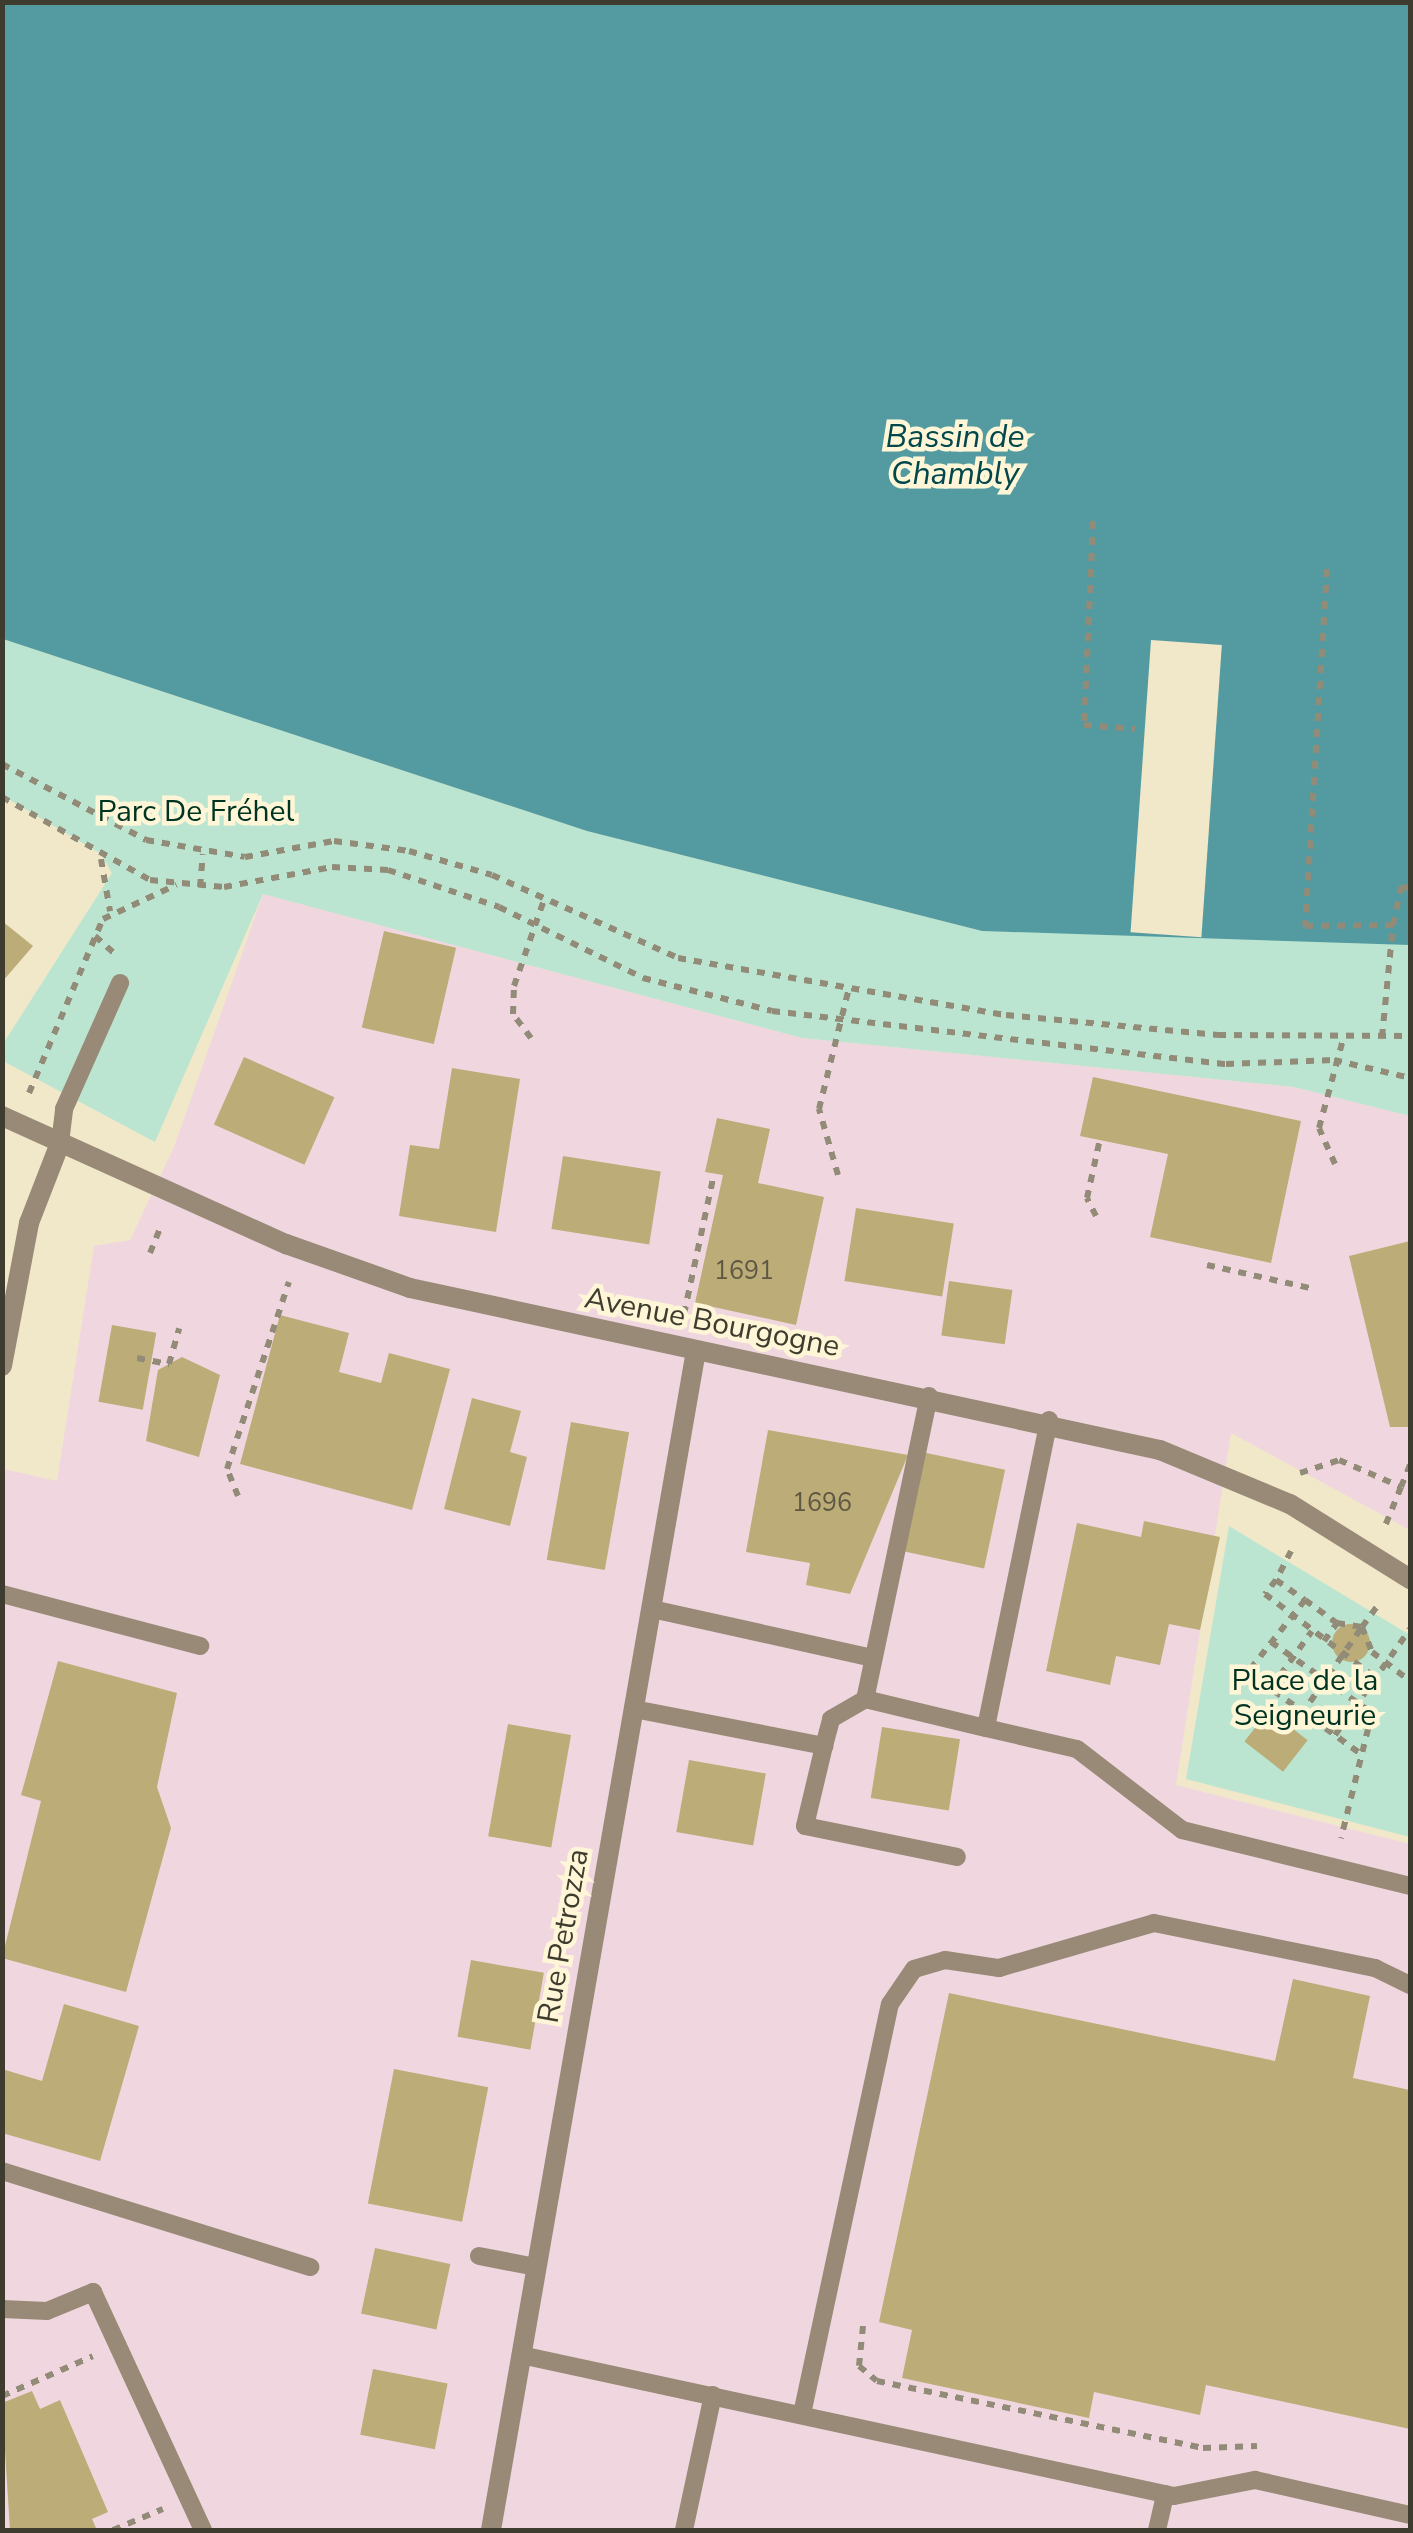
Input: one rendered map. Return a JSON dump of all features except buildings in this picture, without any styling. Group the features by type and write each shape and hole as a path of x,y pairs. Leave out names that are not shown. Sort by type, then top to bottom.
{"street":[{"name":"Avenue Bourgogne","path":"2,1116 380,1280 696,1351 1049,1420 1247,1485 1410,1579"},
{"path":"2,1366 29,1223 60,1143"},
{"name":"Rue Petrozza","path":"491,2530 696,1351"}],"lane":[{"path":"60,1143 64,1109 120,982"},
{"path":"864,1700 928,1396"},
{"path":"986,1728 1049,1420"},
{"path":"2,1594 200,1646"},
{"path":"652,1608 874,1658"},
{"path":"957,1857 805,1826 830,1719 864,1700 1077,1749 1182,1830 1410,1886"},
{"path":"634,1709 824,1746"},
{"path":"802,2414 890,2004 914,1969 945,1960 999,1968 1154,1923 1375,1968 1410,1985"},
{"path":"2,2171 310,2268"},
{"path":"479,2256 536,2267"},
{"path":"2,2309 47,2312 93,2292 202,2530"},
{"path":"521,2355 1165,2494 1255,2480 1410,2515"},
{"path":"684,2530 713,2395"},
{"path":"1157,2530 1165,2494"}],"path":[{"path":"1093,521 1084,725 1136,729"},
{"path":"1327,569 1305,926 1393,925"},
{"path":"2,764 146,840 203,854 262,856 352,841 463,865 659,954 849,988 1177,1032 1410,1036"},
{"path":"2,797 100,858 150,880 200,886 369,867 533,923 664,986 839,1020 1254,1066 1334,1060 1410,1078"},
{"path":"200,886 203,854"},
{"path":"100,858 110,912"},
{"path":"1382,1037 1393,925 1401,886 1410,888"},
{"path":"531,1038 513,1014 533,923 544,900"},
{"path":"95,936 112,943"},
{"path":"838,1175 819,1109 849,988"},
{"path":"1335,1164 1319,1128 1334,1060 1344,1036"},
{"path":"1096,1216 1087,1198 1100,1140"},
{"path":"684,1317 714,1174"},
{"path":"150,1253 162,1224"},
{"path":"1207,1265 1310,1288"},
{"path":"238,1496 227,1468 290,1282"},
{"path":"137,1358 169,1364 179,1328"},
{"path":"1298,1475 1303,1466 1339,1460 1401,1487"},
{"path":"1385,1526 1410,1464"},
{"path":"1291,1550 1265,1594 1376,1678"},
{"path":"1276,1580 1337,1623 1362,1627"},
{"path":"1305,1600 1248,1672 1362,1754"},
{"path":"1292,1728 1378,1605"},
{"path":"1324,1641 1337,1623"},
{"path":"1362,1627 1372,1652 1410,1681"},
{"path":"1335,1735 1410,1629"},
{"path":"1271,1688 1312,1631"},
{"path":"1271,1642 1372,1713 1346,1820"},
{"path":"1361,1668 1372,1652"},
{"path":"863,2326 864,2376 1202,2448 1239,2442 1277,2450"},
{"path":"2,2396 64,2369"},
{"path":"114,2530 138,2520"}],"shaded area":[{"path":"263,894 802,1038 1294,1087 1410,1116 1410,1530 1231,1433 1176,1785 1410,1844 1410,2530 3,2530 3,1469 57,1481 94,1246 130,1240 174,1147"}],"green space":[{"name":"Parc De Fréhel","path":"3,639 587,831 982,931 1410,941 1410,1116 1294,1087 802,1038 263,894 155,1142 3,1061 3,1044 112,873 101,854 3,796"},
{"name":"Place de la Seigneurie","path":"1229,1526 1410,1635 1410,1837 1186,1779"}],"water":[{"name":"Bassin de Chambly","path":"3,3 1410,3 1410,945 982,931 587,831 3,639"}],"pier":[{"path":"1151,640 1222,645 1201,937 1131,932"}]}
